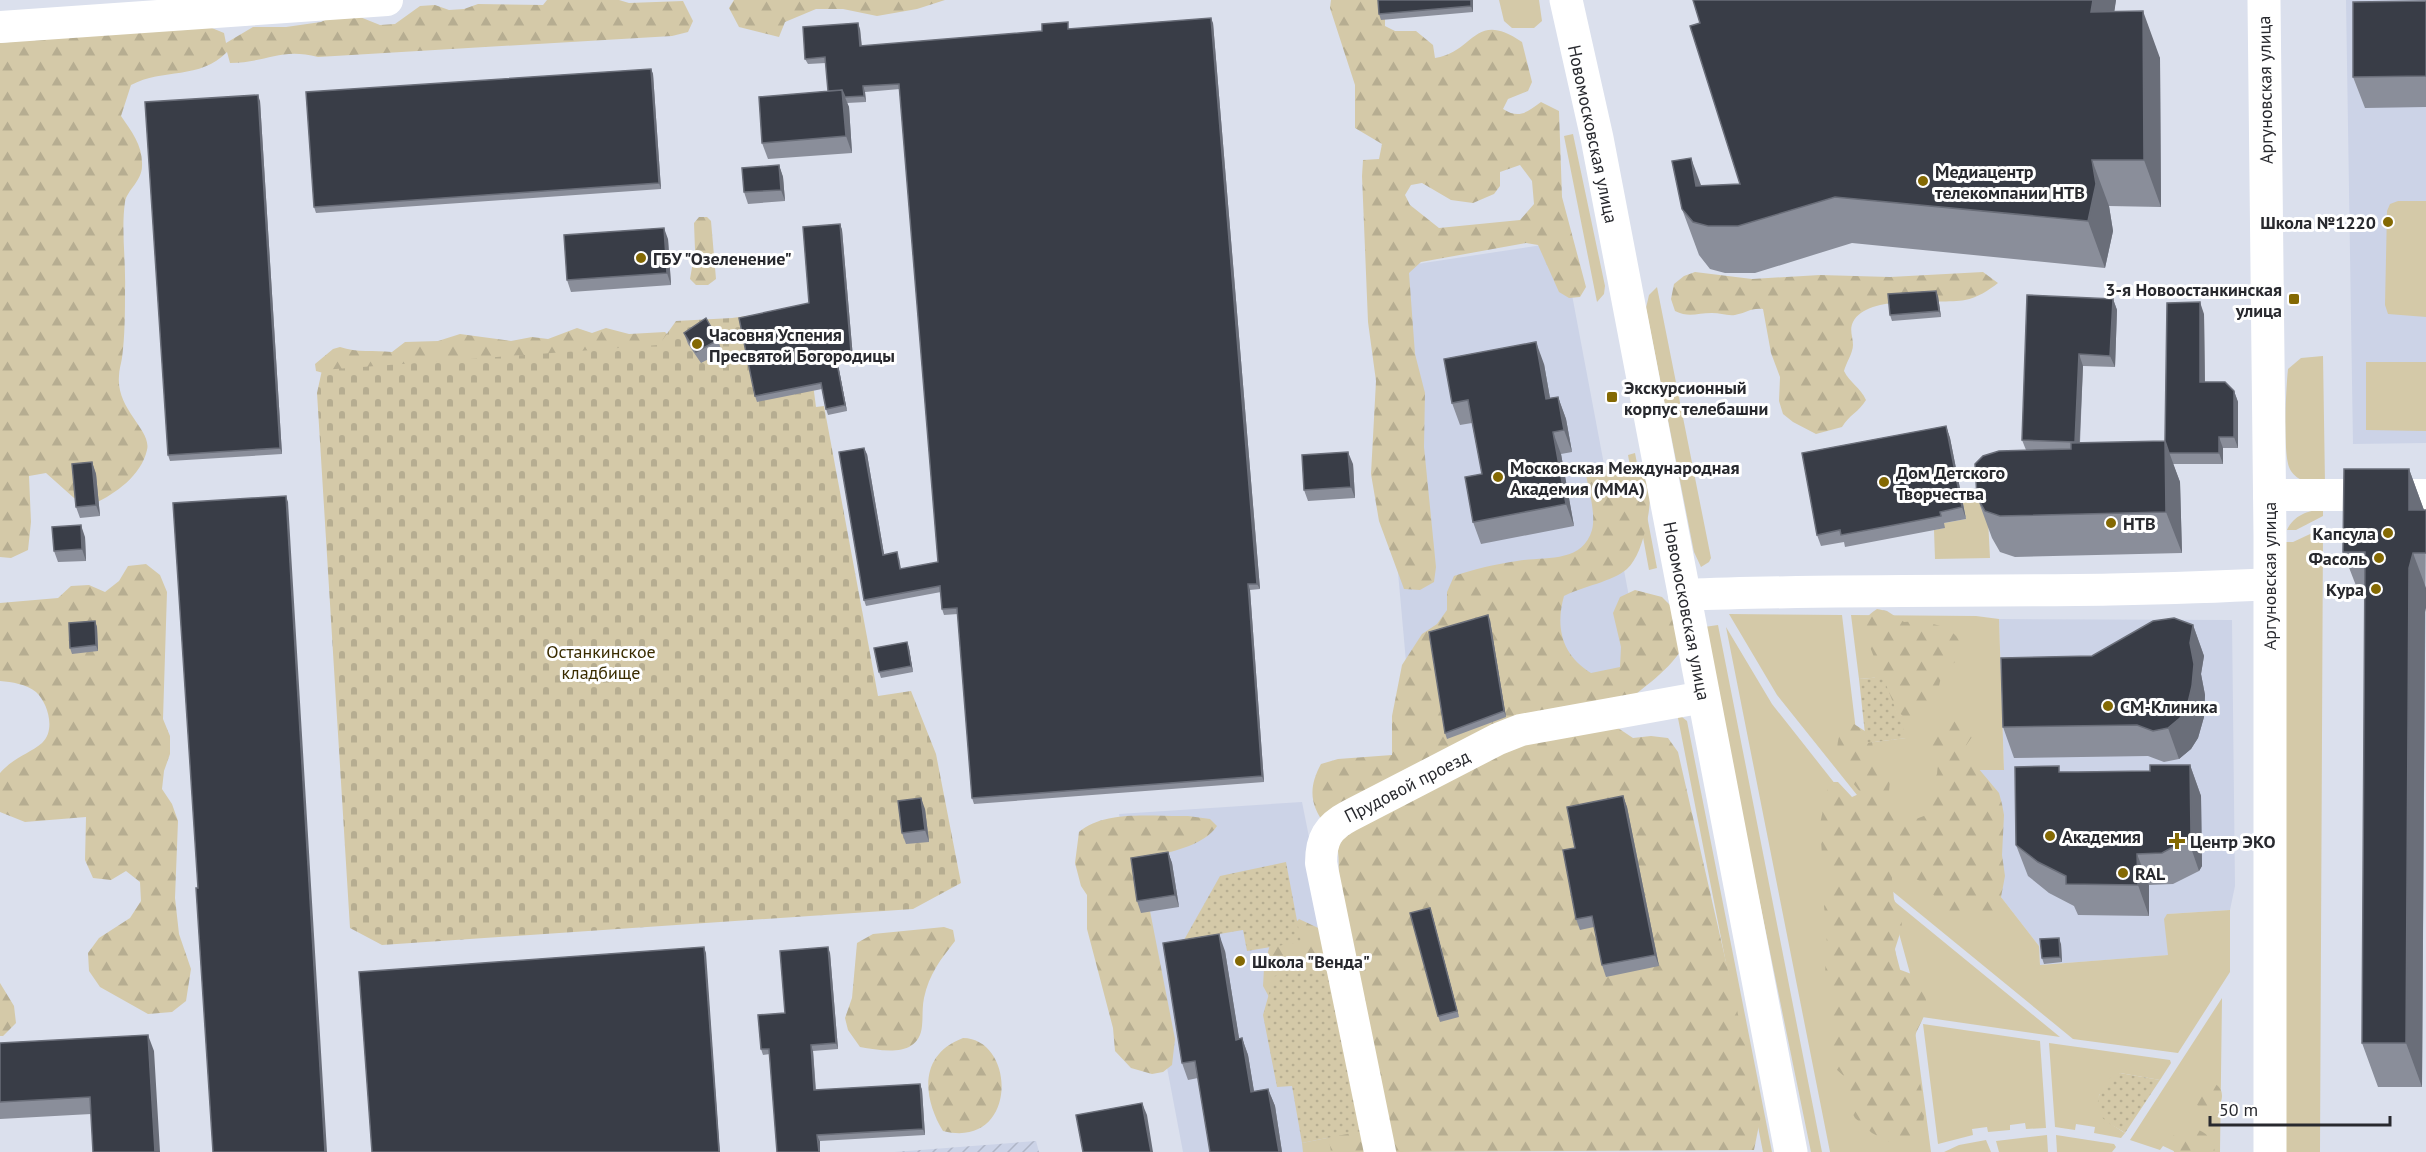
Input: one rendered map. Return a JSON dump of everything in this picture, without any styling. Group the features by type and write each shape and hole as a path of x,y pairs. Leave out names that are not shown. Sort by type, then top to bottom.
{"main road":[{"name":"Новомосковская улица","path":"1566,0 1597,138 1791,1152"},
{"name":"Аргуновская улица","path":"2264,0 2270,584 2270,1152"}],"street":[{"path":"0,27 387,0"},
{"path":"2269,495 2426,495"},
{"path":"1684,595 2030,588 2172,589 2270,584"},
{"name":"Прудовой проезд","path":"1380,1152 1321,862 1321,845 1326,834 1336,823 1349,816 1498,739 1521,730 1704,697"}],"shaded area":[{"name":"Школа №1220","path":"2346,0 2426,0 2426,443 2353,444"},
{"name":"Московская Международная Академия (ММА)","path":"1562,242 1644,676 1414,751 1371,271"},
{"path":"1999,619 2232,620 2235,886 2230,910 2167,914 2169,955 2040,965 2039,946 1994,888 1978,770 2004,769"},
{"name":"Школа \"Венда\"","path":"1302,802 1372,1152 1183,1152 1119,814"},
{"path":"1036,1141 1039,1152 894,1152"}],"green space":[{"path":"547,0 619,0 629,3 683,1 693,21 688,32 672,36 318,57 293,54 230,63 227,52 205,67 143,80 131,85 121,116 139,146 142,166 140,176 128,193 125,202 123,223 125,324 119,376 123,399 144,435 147,450 133,476 111,495 94,504 74,498 46,473 29,476 31,522 28,550 11,558 0,557 0,43 138,29 207,26 224,33 226,43 253,27 286,27 321,22 335,15 350,13 380,25 395,24 420,6 435,5 449,10 464,9 478,4 543,5"},
{"path":"734,0 945,0 917,9 877,16 843,9 816,9 785,22 779,37 739,27 729,8"},
{"path":"1331,0 1385,0 1385,26 1395,31 1416,31 1433,45 1435,58 1459,48 1484,31 1494,30 1506,33 1522,42 1532,82 1528,91 1508,99 1503,109 1518,114 1541,102 1559,111 1562,197 1586,287 1580,297 1569,298 1559,292 1538,245 1526,243 1421,262 1409,273 1415,354 1425,393 1424,447 1436,567 1434,582 1420,590 1404,589 1379,521 1371,474 1376,381 1368,322 1362,176 1363,160 1379,159 1382,144 1355,128 1355,85 1330,8","holes":["1520,165 1532,181 1534,204 1520,220 1439,228 1410,205 1405,195 1411,185 1422,183 1451,200 1473,203 1494,194 1500,186 1500,172"]},
{"path":"1499,0 1539,0 1542,21 1534,28 1512,28 1504,21"},
{"path":"1573,134 1605,286 1604,294 1597,302 1564,136"},
{"path":"2398,201 2426,201 2426,317 2388,314 2385,305 2387,211 2390,204"},
{"path":"699,217 707,217 711,221 716,279 708,285 696,285 690,279 695,250 694,223"},
{"path":"1695,272 1752,279 1820,275 1890,277 1983,272 1998,283 1978,296 1965,300 1888,304 1873,307 1861,313 1852,325 1853,348 1844,371 1866,400 1842,427 1816,434 1783,414 1779,401 1780,377 1771,353 1763,309 1732,315 1712,313 1689,315 1675,311 1671,299 1674,284 1684,276"},
{"path":"1657,287 1711,558 1701,567 1694,552 1646,308 1649,295"},
{"name":"Останкинское кладбище","path":"803,308 816,407 824,406 878,696 911,691 936,754 961,883 913,909 382,945 350,928 317,393 322,370 659,345 676,321 732,318"},
{"path":"577,328 592,333 606,328 629,334 665,332 670,337 670,345 327,374 316,371 315,364 333,349 340,347 359,351 392,352 405,342 438,341 460,334 511,341 532,337 548,339"},
{"path":"2323,356 2325,484 2304,481 2295,476 2287,459 2286,434 2288,369 2301,358"},
{"path":"2366,362 2426,362 2426,431 2366,430"},
{"path":"1635,453 1657,568 1649,570 1628,455"},
{"path":"1602,466 1631,470 1640,474 1646,481 1650,500 1645,532 1637,555 1627,569 1614,577 1564,596 1560,619 1563,640 1573,658 1591,673 1620,667 1621,647 1613,613 1620,597 1635,590 1662,597 1674,609 1687,641 1664,670 1618,710 1618,728 1633,738 1651,736 1668,738 1678,752 1761,1115 1754,1150 1397,1152 1382,1141 1374,1152 1331,1152 1328,1134 1289,1033 1263,986 1264,968 1271,940 1287,932 1299,919 1329,933 1339,862 1335,837 1320,817 1314,802 1313,787 1317,772 1321,764 1338,759 1392,755 1392,716 1402,665 1422,634 1437,624 1447,610 1447,592 1454,576 1501,564 1561,556 1580,548 1587,541 1593,524 1592,502 1586,475"},
{"path":"1962,499 1987,499 1990,558 1935,559 1934,530 1944,528 1944,523 1966,519"},
{"path":"2323,509 2323,516 2296,530 2287,530 2293,521 2302,515"},
{"path":"2323,528 2320,1152 2285,1152 2285,542 2293,542"},
{"path":"146,564 160,575 167,592 163,719 170,736 170,754 164,771 162,789 172,804 178,821 175,898 179,934 191,969 186,1001 172,1012 148,1014 100,987 89,971 88,953 99,938 130,918 141,901 140,882 126,871 111,880 93,878 85,860 86,817 25,822 0,812 0,773 42,743 49,731 49,717 44,703 32,689 0,681 0,603 58,598 71,586 89,585 105,592 119,581 128,566"},
{"path":"1877,609 1887,611 1904,622 1935,624 1953,633 1959,640 1961,649 1959,660 1943,674 1933,708 1914,724 1893,706 1876,684 1875,661 1863,627 1864,621"},
{"path":"1729,614 1842,615 1865,805 1777,695"},
{"path":"1851,615 1976,616 1999,619 2004,770 1978,770 1980,848 1877,833 1866,743 1906,738 1883,677 1859,679"},
{"path":"1718,625 1822,1152 1811,1152 1705,635 1704,627"},
{"path":"1726,627 1772,704 1866,823 1878,885 1914,1023 1931,1152 1830,1152"},
{"path":"1883,677 1907,738 1866,743 1859,679"},
{"path":"1677,713 1687,721 1772,1152 1763,1152"},
{"path":"1960,720 1976,731 1963,750 1999,793 2004,815 2002,855 2005,876 1998,913 1955,914 1948,912 1922,883 1904,876 1884,851 1883,860 1891,868 1894,899 1901,917 1902,927 1895,949 1898,969 1917,976 1927,1006 1914,1042 1924,1118 1916,1142 1893,1144 1872,1133 1855,1118 1850,1109 1850,1087 1845,1077 1828,1062 1828,1018 1834,998 1825,976 1827,932 1824,906 1835,889 1837,878 1822,856 1820,824 1829,782 1838,782 1852,797 1861,793 1840,762 1839,736 1844,726 1854,724 1871,735 1874,755 1890,781 1888,802 1894,810 1913,820 1932,813 1928,792 1937,774 1938,763 1931,743 1947,725"},
{"path":"1188,816 1210,819 1217,826 1197,843 1153,856 1150,911 1175,1039 1172,1065 1163,1072 1152,1074 1131,1068 1115,1051 1113,1028 1087,929 1087,895 1081,886 1075,863 1079,832 1090,825 1116,817"},
{"path":"1878,840 1994,888 2039,946 2040,965 2168,955 2164,919 2167,914 2230,910 2230,972 2178,1053 2073,1039 1886,886"},
{"path":"1286,862 1301,942 1247,951 1243,930 1184,940 1220,876"},
{"path":"1889,897 2060,1037 1922,1017"},
{"path":"944,927 953,930 955,941 929,981 923,1001 922,1026 919,1036 907,1048 898,1050 860,1047 848,1030 845,1018 852,998 857,943 873,934"},
{"path":"1334,965 1367,1130 1302,1143 1292,1086 1277,1087 1263,1015 1274,976"},
{"path":"0,983 14,1006 16,1023 3,1036 0,1036"},
{"path":"2222,998 2220,1152 2176,1152 2163,1146 2160,1150 2130,1140"},
{"path":"1923,1024 2040,1041 2046,1128 2026,1129 2025,1123 2010,1125 2010,1130 1988,1132 1987,1127 1972,1129 1973,1135 1938,1144"},
{"path":"963,1038 981,1043 993,1056 1000,1073 1001,1092 997,1110 985,1125 968,1132 943,1131 931,1105 929,1078 938,1055 948,1046"},
{"path":"2049,1043 2170,1060 2171,1063 2160,1080 2120,1073 2099,1095 2102,1114 2125,1133 2121,1138 2094,1133 2095,1127 2076,1124 2075,1130 2055,1127"},
{"path":"2120,1073 2160,1080 2125,1133 2103,1119 2098,1104 2105,1084 2114,1075"},
{"path":"2208,1082 2218,1086 2222,1096 2218,1106 2208,1110 2198,1106 2194,1096 2198,1086"},
{"path":"2188,1127 2206,1134 2212,1141 2215,1152 2174,1152 2171,1140 2175,1133"},
{"path":"1367,1130 1371,1152 1303,1152 1302,1143"},
{"path":"2047,1135 2048,1152 1999,1152 1996,1141"},
{"path":"2056,1135 2114,1144 2116,1147 2112,1152 2057,1152"},
{"path":"1986,1140 1991,1152 1944,1152 1959,1145"}],"building":[{"path":"1378,0 1471,0 1471,6 1379,14"},
{"name":"Медиацентр телекомпании НТВ","path":"1693,0 2093,0 2091,12 2143,11 2144,160 2092,160 2096,184 2088,221 1835,197 1738,226 1708,226 1693,222 1682,209 1672,161 1691,158 1696,186 1740,184 1690,26 1700,23"},
{"path":"2426,1 2426,76 2353,77 2353,2"},
{"path":"1211,18 1257,584 1248,584 1262,776 972,798 957,608 942,609 940,586 864,600 839,452 864,448 883,555 897,552 900,569 938,562 899,84 863,86 864,96 845,97 842,90 828,91 825,57 805,59 803,27 858,23 860,46 1042,31 1042,24 1068,22 1068,29"},
{"path":"651,69 659,183 314,207 306,92"},
{"path":"842,90 846,136 762,143 759,97"},
{"path":"258,95 280,448 168,455 145,102"},
{"path":"779,165 781,190 744,192 742,168"},
{"path":"840,224 851,352 835,353 845,405 826,409 821,383 755,396 739,318 809,303 803,227"},
{"path":"664,228 667,273 567,280 564,235"},
{"path":"1936,291 1939,311 1890,315 1888,294"},
{"path":"2027,295 2113,299 2110,356 2079,354 2075,442 2022,440"},
{"path":"2200,302 2200,382 2225,382 2234,391 2234,437 2219,437 2219,453 2169,453 2165,441 2167,303"},
{"path":"706,318 718,340 696,352 684,333"},
{"path":"1536,342 1546,399 1558,397 1564,430 1553,432 1566,504 1473,522 1465,477 1482,474 1468,400 1452,403 1444,359"},
{"name":"Дом Детского Творчества","path":"1946,426 1962,507 1940,512 1941,516 1841,535 1840,530 1817,535 1802,453"},
{"path":"2165,441 2166,512 2000,516 1985,511 1977,497 1975,464 1983,456 1999,451 2071,449 2071,443"},
{"path":"1348,452 1351,487 1304,490 1302,455"},
{"path":"92,462 96,505 76,507 72,464"},
{"path":"2344,469 2409,469 2409,510 2426,510 2426,553 2413,553 2409,568 2406,1043 2362,1043 2365,552 2343,552"},
{"path":"286,496 325,1152 213,1152 173,503"},
{"path":"81,525 82,549 54,551 52,527"},
{"path":"1488,615 1504,711 1445,733 1429,632"},
{"path":"2174,618 2193,625 2190,643 2194,664 2187,707 2180,718 2168,728 2153,731 2137,725 2003,727 2001,658 2092,656 2153,621"},
{"path":"95,621 96,645 70,648 69,623"},
{"path":"907,642 911,666 879,672 874,648"},
{"path":"2150,765 2190,765 2191,834 2188,839 2162,853 2137,854 2138,885 2066,884 2066,876 2038,862 2016,845 2015,767 2059,766 2059,772 2150,771"},
{"path":"1623,796 1655,955 1602,965 1592,916 1576,919 1563,850 1575,848 1567,807"},
{"path":"921,798 925,830 902,833 898,801"},
{"path":"1168,852 1175,895 1137,901 1131,858"},
{"path":"1430,908 1457,1011 1438,1016 1410,913"},
{"path":"1219,934 1236,1040 1242,1038 1251,1092 1268,1089 1279,1152 1210,1152 1195,1061 1182,1063 1163,943"},
{"path":"2059,938 2060,957 2042,958 2040,939"},
{"path":"704,947 719,1152 372,1152 359,972"},
{"path":"828,947 836,1043 811,1045 814,1090 920,1084 923,1129 817,1135 819,1152 777,1152 769,1049 761,1049 758,1015 785,1013 780,951"},
{"path":"148,1035 155,1152 93,1152 90,1097 0,1102 0,1043"},
{"path":"1142,1103 1151,1152 1083,1152 1076,1115"}],"place":[{"name":"Медиацентр телекомпании НТВ","path":"1923,181"},
{"name":"Школа №1220","path":"2388,222"},
{"name":"ГБУ \"Озеленение\"","path":"641,258"},
{"name":"3-я Новоостанкинская улица","path":"2294,299"},
{"name":"Часовня Успения Пресвятой Богородицы","path":"697,344"},
{"name":"Экскурсионный корпус телебашни","path":"1612,397"},
{"name":"Московская Международная Академия (ММА)","path":"1498,477"},
{"name":"Дом Детского Творчества","path":"1884,482"},
{"name":"НТВ","path":"2111,523"},
{"name":"Капсула","path":"2388,533"},
{"name":"Фасоль","path":"2379,558"},
{"name":"Кура","path":"2376,589"},
{"name":"СМ-Клиника","path":"2108,706"},
{"name":"Академия","path":"2050,836"},
{"name":"Центр ЭКО","path":"2177,841"},
{"name":"RAL","path":"2123,873"},
{"name":"Школа \"Венда\"","path":"1240,961"}]}
